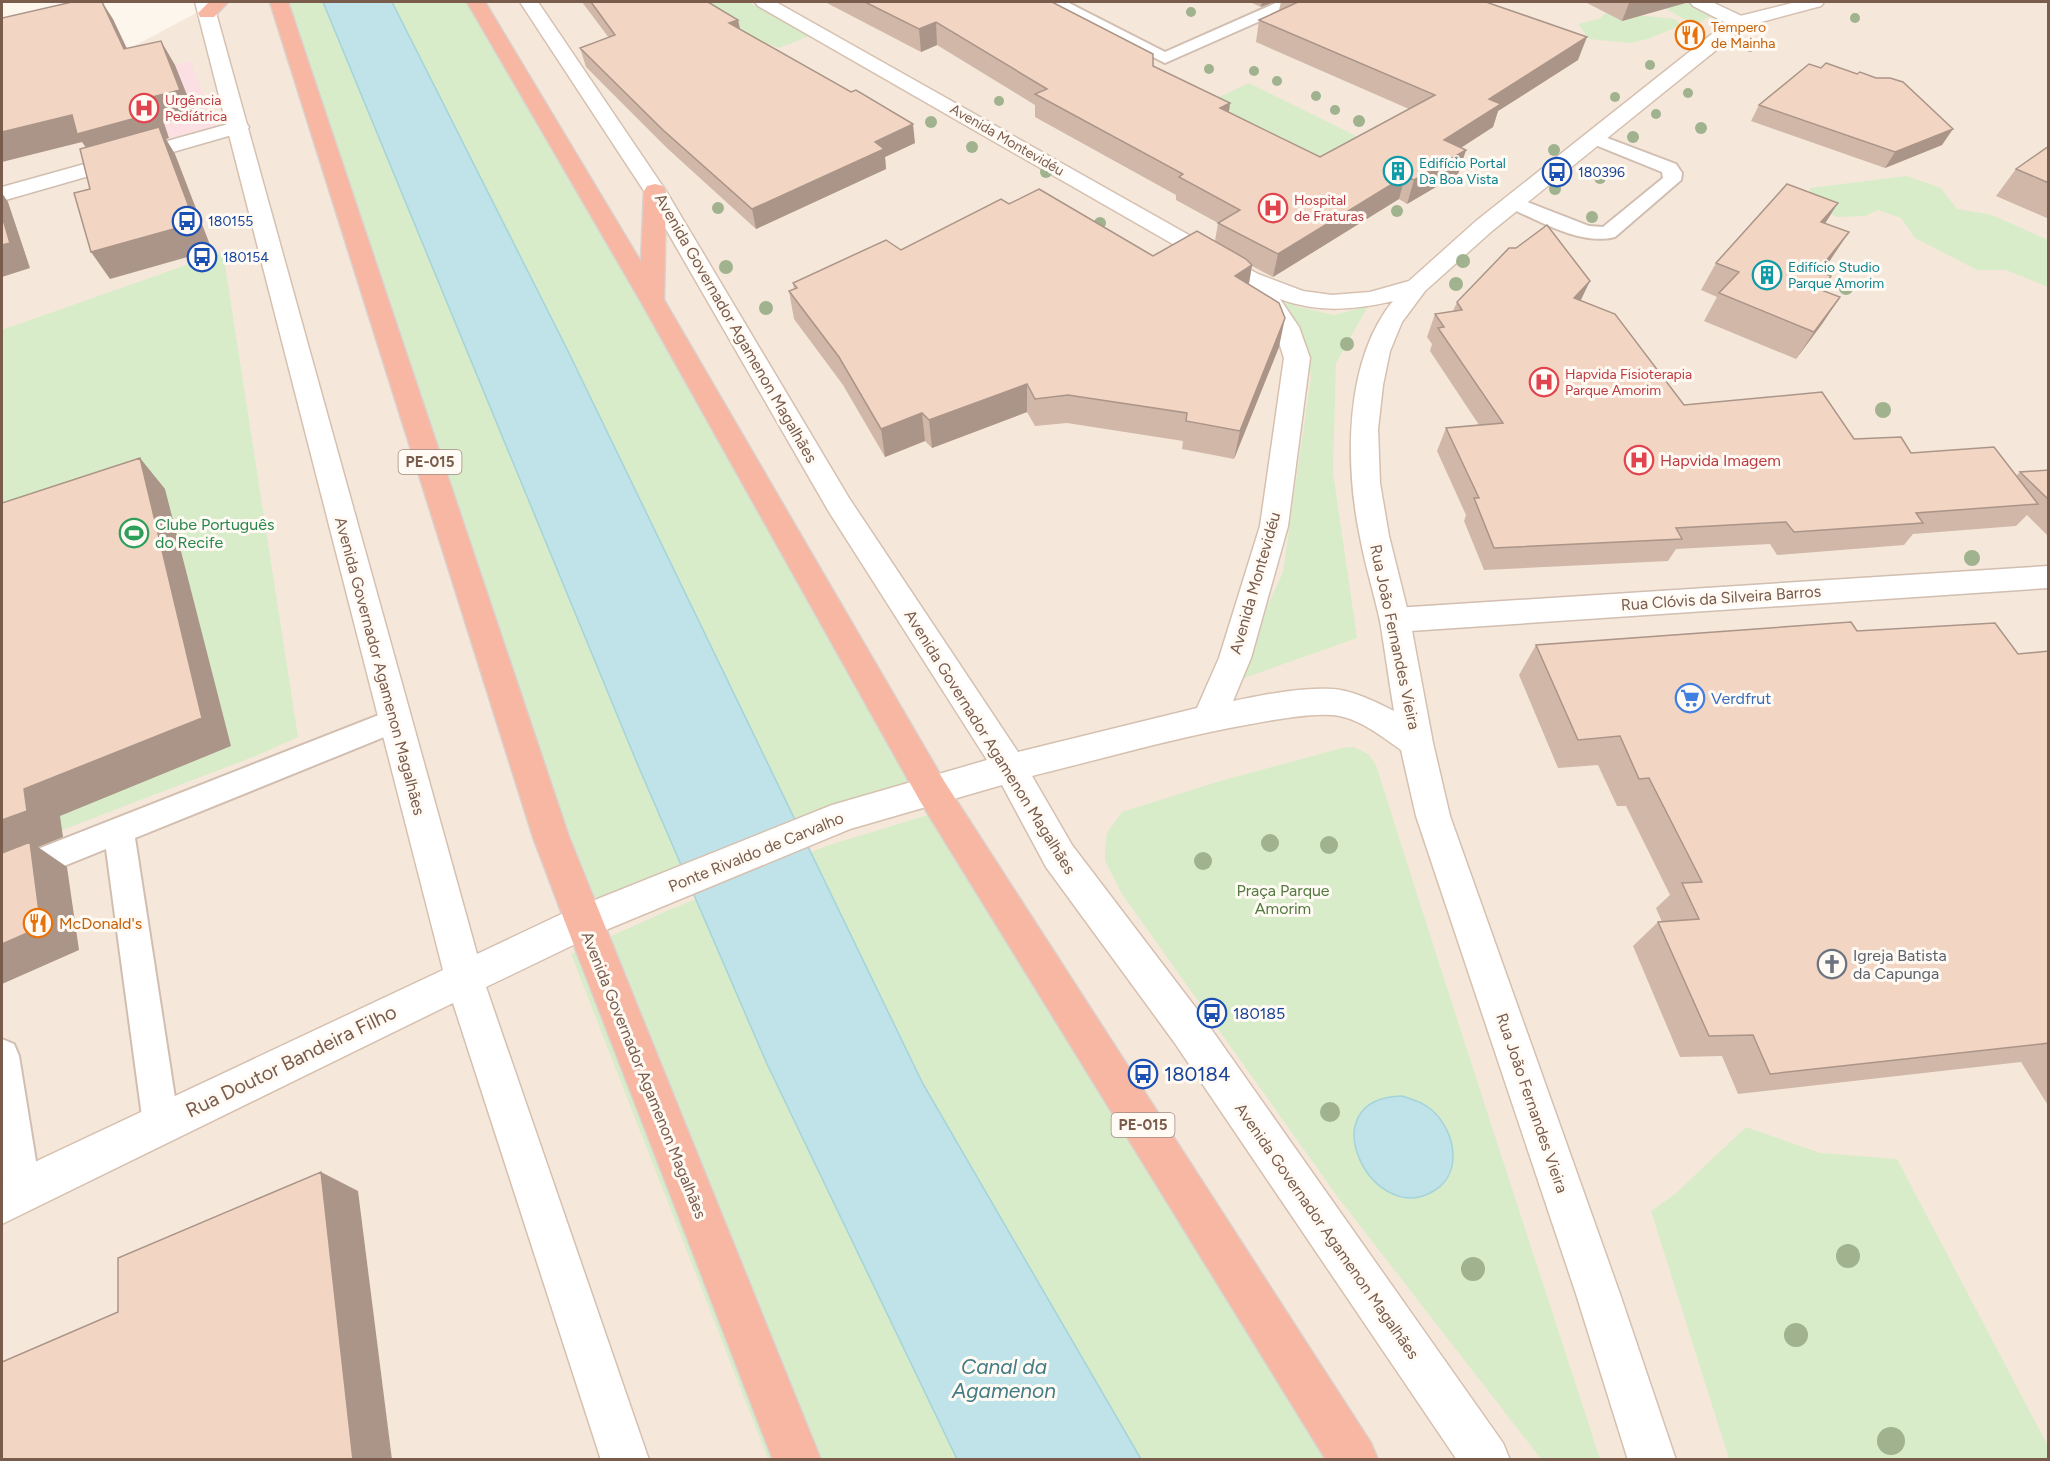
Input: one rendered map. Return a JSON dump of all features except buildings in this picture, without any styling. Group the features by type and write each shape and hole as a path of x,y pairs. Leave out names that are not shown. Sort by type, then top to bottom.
{"highway":[{"name":"Avenida Governador Agamenon Magalhães","path":"279,2 551,837 597,916 797,1460"},
{"name":"PE-015","path":"476,2 652,300 932,791 1354,1460"},
{"path":"652,300 655,191"}],"main road":[{"name":"Avenida Governador Agamenon Magalhães","path":"529,2 655,191 839,505 1010,768 1059,856 1188,1029 1486,1460"},
{"name":"Avenida Montevidéu","path":"764,2 1250,279 1285,294 1312,302 1341,304 1372,300 1417,286"},
{"path":"1700,2 1739,22"},
{"name":"Rua João Fernandes Vieira","path":"1652,1460 1594,1283 1433,816 1416,742 1395,620 1372,525 1366,483 1365,429 1377,351 1390,320 1417,286 1514,203 1739,22 1815,2"},
{"name":"Avenida Governador Agamenon Magalhães","path":"210,5 239,127 394,721 464,977 626,1460"},
{"path":"2,194 239,127"},
{"name":"Avenida Montevidéu","path":"1209,718 1235,658 1274,526 1298,357 1291,332 1280,312 1250,279"},
{"name":"Rua Clóvis da Silveira Barros","path":"1395,620 1693,599 2049,578"},
{"path":"932,791 1010,768 1209,718 1272,707 1333,702 1364,711 1390,724 1416,742"},
{"name":"Ponte Rivaldo de Carvalho","path":"597,916 843,816 932,791"},
{"name":"Rua Doutor Bandeira Filho","path":"12,1198 464,977 597,916"}],"lane":[{"path":"1056,2 1165,58 1290,2"},
{"path":"1514,203 1586,232 1608,233 1672,180 1673,173 1669,168 1594,138"},
{"path":"2,877 394,721"},
{"path":"119,830 161,1124"},
{"path":"2,1056 12,1198"}],"shaded area":[{"path":"217,2 2048,2 2048,1459 2,1460 2,116"},
{"name":"Urgência Pediátrica","path":"190,61 216,126 93,158 75,89"}],"green space":[{"path":"279,2 476,2 652,300 932,791 583,922 517,730"},
{"path":"683,2 748,2 809,36 779,48 747,36"},
{"path":"1654,2 1691,2 1715,14 1699,23 1684,19"},
{"path":"1607,12 1675,19 1681,25 1648,39 1629,43 1589,39 1578,24 1599,19"},
{"path":"1249,83 1364,140 1316,165 1202,105"},
{"path":"1907,176 1941,188 1957,209 1992,215 2048,240 2048,287 2006,270 1977,270 1915,238 1901,218 1878,210 1865,216 1836,217 1809,195 1810,188"},
{"name":"Clube Português do Recife","path":"223,252 298,737 258,755 2,853 2,330"},
{"path":"1274,295 1299,307 1334,315 1368,306 1336,363 1333,472 1357,638 1233,682 1283,572 1311,377 1301,329"},
{"name":"Praça Parque Amorim","path":"1354,747 1368,754 1376,765 1600,1459 1541,1459 1337,1196 1122,894 1105,861 1107,833 1122,812 1217,782 1342,748"},
{"path":"931,814 983,904 1343,1459 768,1459 571,954 669,910 826,846"},
{"path":"1746,1127 1820,1153 1897,1159 2048,1446 2048,1459 1729,1459 1651,1211 1675,1194"}],"water":[{"name":"Canal da Agamenon","path":"323,2 392,2 567,349 923,1084 1141,1459 957,1459 767,1064 637,763"},
{"path":"1402,1096 1431,1109 1442,1121 1452,1144 1453,1155 1448,1177 1441,1186 1430,1193 1408,1198 1387,1191 1370,1176 1359,1157 1354,1136 1359,1116 1374,1102"}],"place":[{"name":"Tempero de Mainha","path":"1690,35"},
{"name":"Urgência Pediátrica","path":"144,108"},
{"name":"Edifício Portal Da Boa Vista","path":"1398,171"},
{"name":"180396","path":"1557,172"},
{"name":"Hospital de Fraturas","path":"1273,208"},
{"name":"180155","path":"187,221"},
{"name":"180154","path":"202,257"},
{"name":"Edifício Studio Parque Amorim","path":"1767,275"},
{"name":"Hapvida Fisioterapia Parque Amorim","path":"1544,382"},
{"name":"Hapvida Imagem","path":"1639,460"},
{"name":"Clube Português do Recife","path":"134,533"},
{"name":"Verdfrut","path":"1690,698"},
{"name":"McDonald's","path":"38,923"},
{"name":"Igreja Batista da Capunga","path":"1832,964"},
{"name":"180185","path":"1212,1013"},
{"name":"180184","path":"1143,1074"}]}
